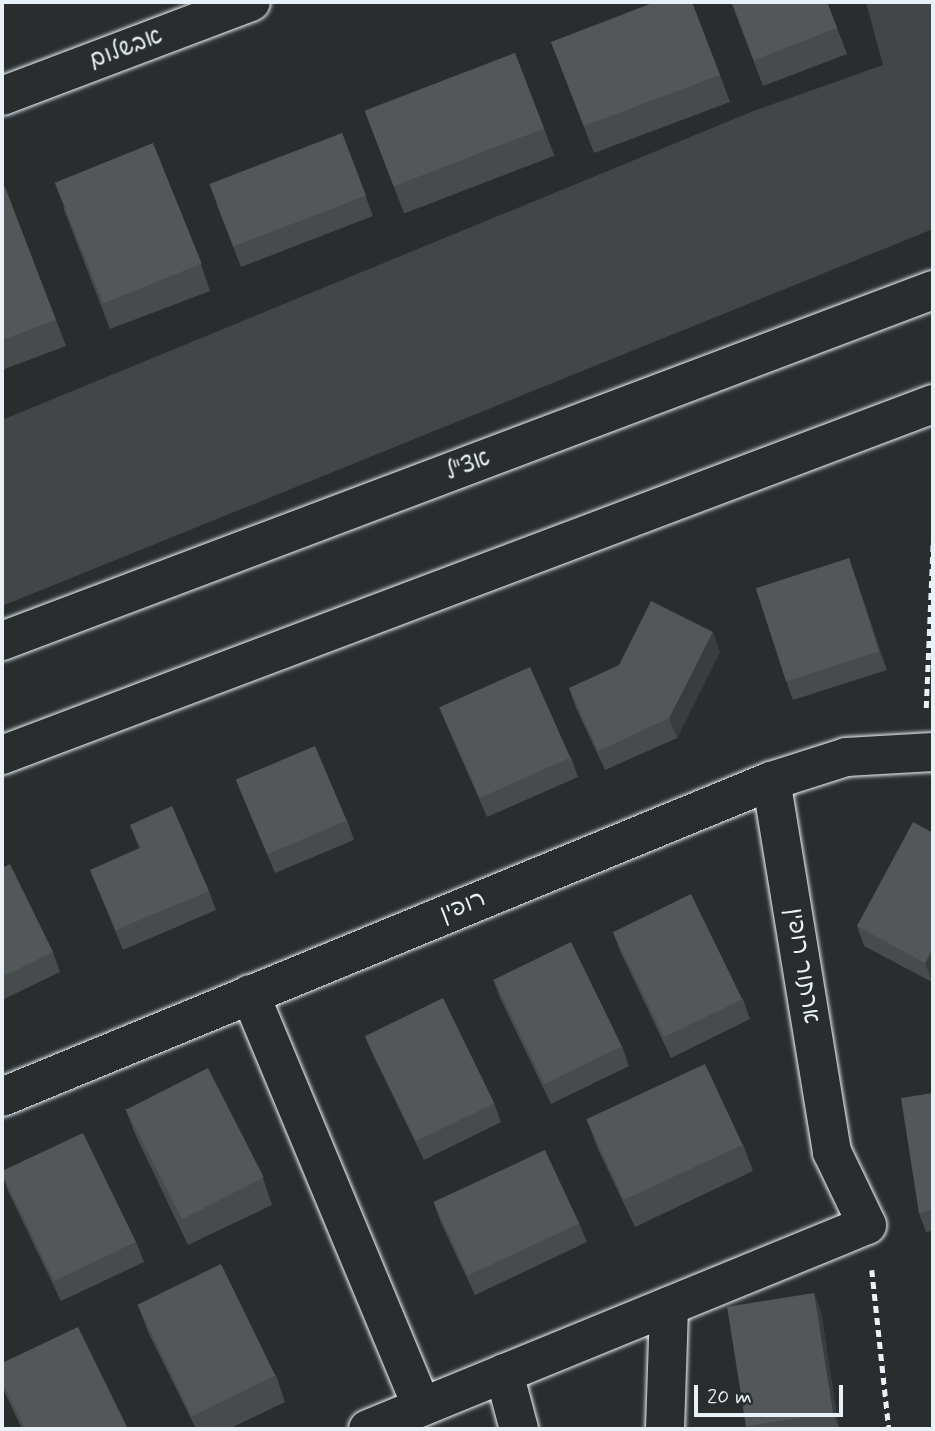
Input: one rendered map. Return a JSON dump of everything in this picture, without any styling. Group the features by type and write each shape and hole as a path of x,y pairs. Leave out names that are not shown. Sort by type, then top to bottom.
{"street":[{"name":"אבשלום","path":"2,96 251,2"},
{"name":"אצ\"ל","path":"2,641 933,290"},
{"path":"2,755 933,404"},
{"name":"רופין","path":"2,1097 771,780 846,757 929,751"},
{"name":"ארתור רופין","path":"771,780 832,1152 867,1225"},
{"path":"250,995 396,1338 422,1407"},
{"path":"368,1429 867,1225"},
{"path":"666,1429 669,1306"},
{"path":"504,1373 519,1429"}],"path":[{"path":"929,751 933,539"},
{"path":"867,1225 889,1429"}],"shaded area":[{"path":"866,2 933,2 933,229 2,606 2,420 751,112 883,65"}],"building":[{"path":"655,2 692,2 720,75 584,126 551,42"},
{"path":"732,2 827,2 837,28 754,60"},
{"path":"515,53 544,129 394,186 365,111"},
{"path":"342,133 366,196 233,246 209,184"},
{"path":"153,143 202,264 103,303 55,183"},
{"path":"5,187 56,320 2,340 2,188"},
{"path":"849,558 879,651 786,681 756,588"},
{"path":"651,601 713,632 669,718 598,751 569,688 619,665"},
{"path":"530,667 570,757 480,798 440,707"},
{"path":"315,746 347,821 267,854 236,780"},
{"path":"172,806 209,891 116,930 90,870 141,848 130,825"},
{"path":"913,822 933,833 933,948 925,963 857,926"},
{"path":"10,864 53,952 2,977 2,868"},
{"path":"691,894 742,999 664,1037 613,932"},
{"path":"571,942 622,1046 545,1084 494,980"},
{"path":"443,998 494,1103 416,1141 365,1036"},
{"path":"705,1064 743,1145 624,1200 586,1119"},
{"path":"208,1068 264,1178 182,1219 126,1110"},
{"path":"933,1093 933,1210 919,1213 901,1098"},
{"path":"83,1133 136,1242 54,1281 2,1171"},
{"path":"545,1150 579,1223 468,1275 434,1202"},
{"path":"221,1264 275,1375 192,1416 137,1305"},
{"path":"814,1293 833,1413 746,1426 727,1307"},
{"path":"78,1327 128,1429 25,1429 2,1382 2,1363"}]}
